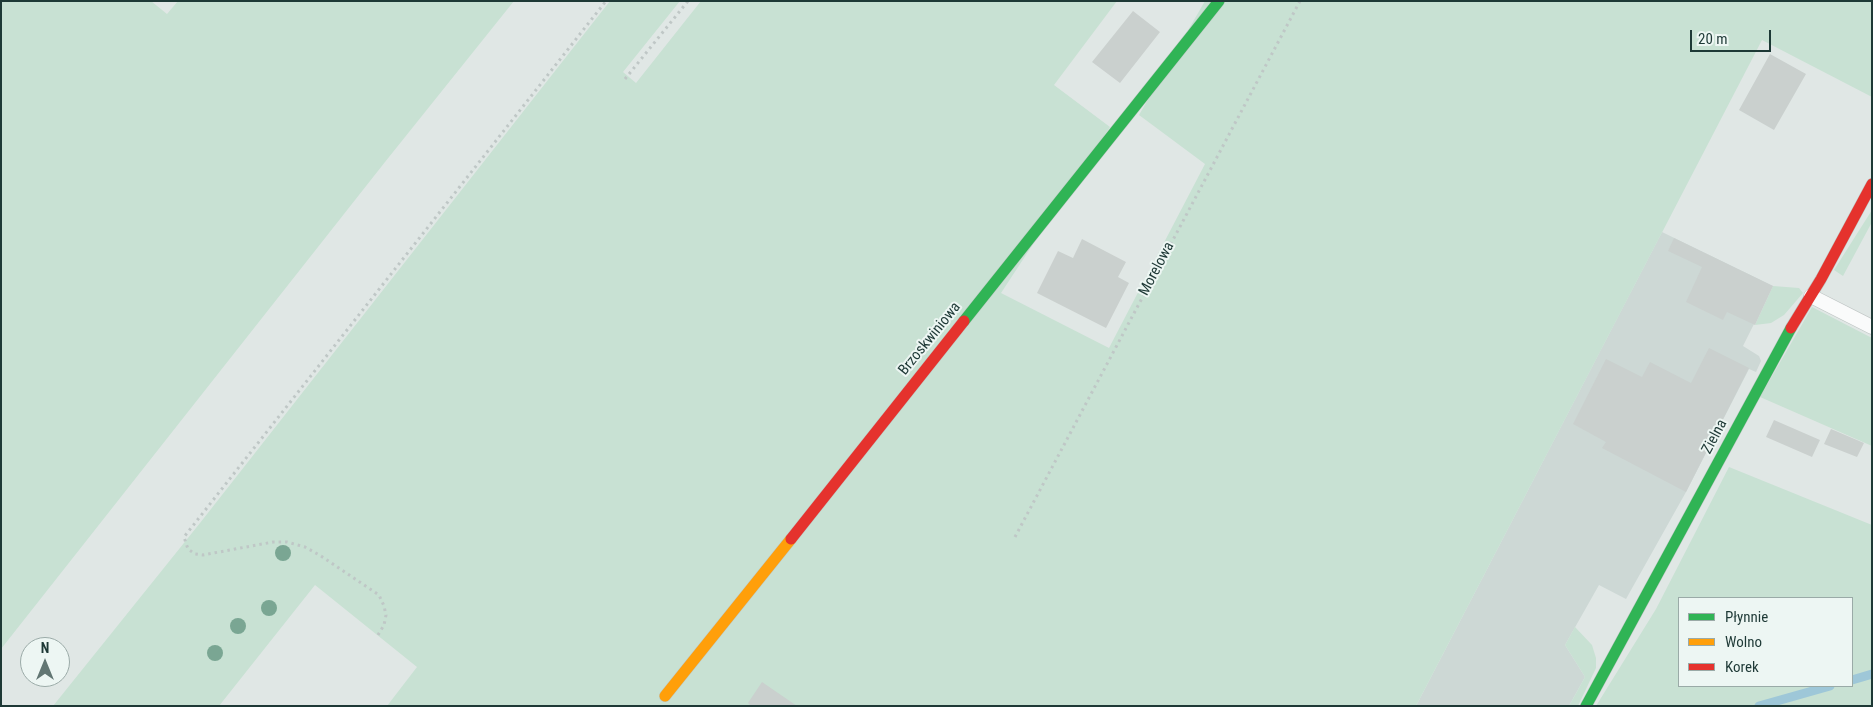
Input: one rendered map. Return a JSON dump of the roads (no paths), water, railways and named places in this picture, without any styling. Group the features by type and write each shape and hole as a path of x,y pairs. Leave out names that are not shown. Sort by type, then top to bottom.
{"street":[{"name":"Brzoskwiniowa","path":"665,696 1219,1"},
{"name":"Zielna","path":"1586,706 1778,350 1812,296 1872,184"}],"lane":[{"path":"1812,296 1872,327"}],"waterway":[{"path":"1853,680 1872,674"},
{"path":"1759,706 1826,687"}]}
